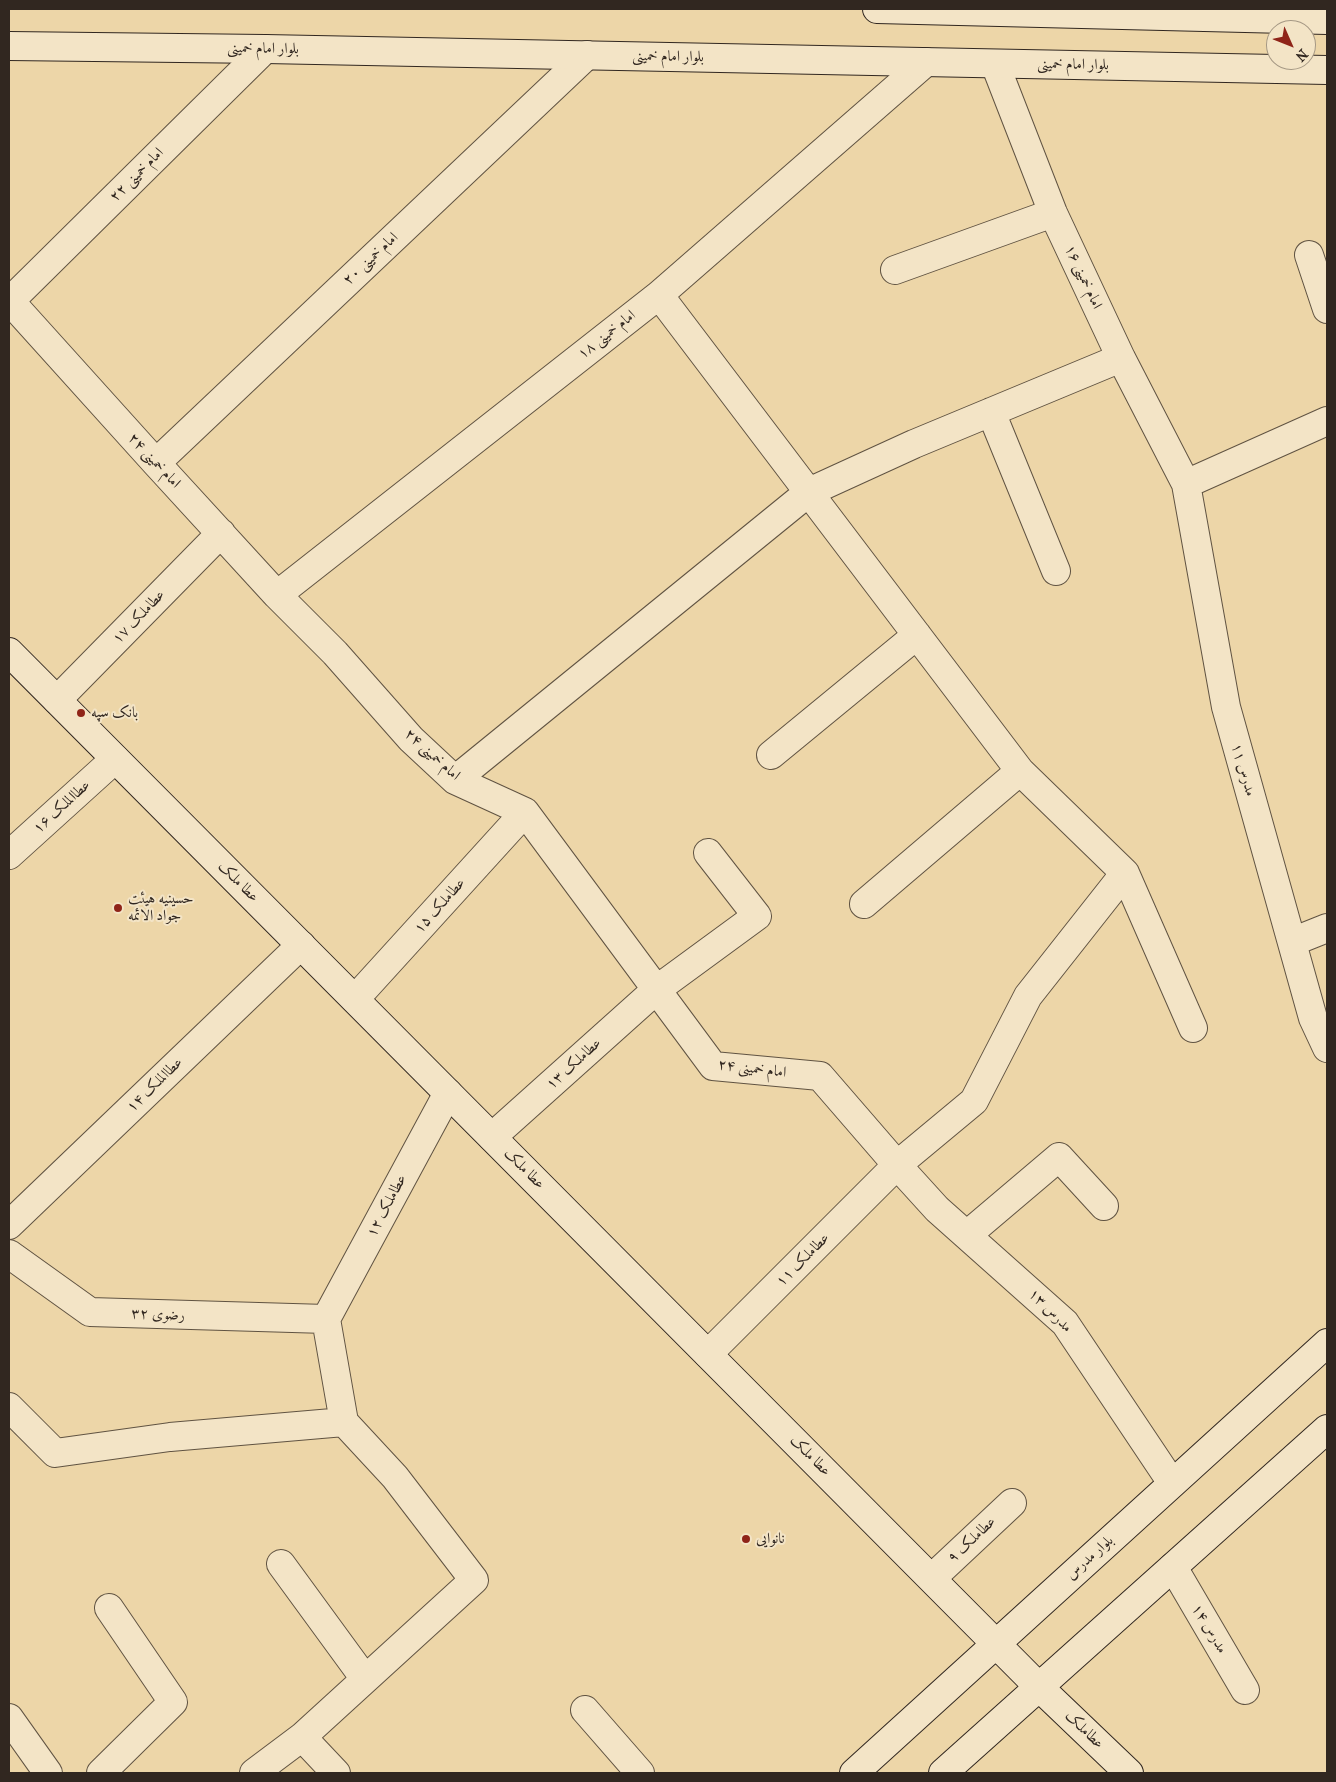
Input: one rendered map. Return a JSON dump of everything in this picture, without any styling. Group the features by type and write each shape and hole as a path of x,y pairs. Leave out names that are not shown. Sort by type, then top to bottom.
{"street":[{"path":"887,9 1327,20"},
{"name":"بلوار امام خمینی","path":"9,46 265,48 1327,70"},
{"name":"امام خمینی ۲۲","path":"9,301 265,48"},
{"name":"امام خمینی ۲۰","path":"156,463 587,55"},
{"name":"امام خمینی ۱۸","path":"277,595 659,295 926,62"},
{"name":"امام خمینی ۱۶","path":"995,64 1053,212 1121,358 1186,484"},
{"path":"895,270 1053,212"},
{"path":"1309,256 1327,309"},
{"path":"659,295 1020,771 1125,873 1193,1028"},
{"name":"امام خمینی ۲۴","path":"9,301 277,595 335,653 411,739 456,780 525,812 713,1066 820,1076 897,1165"},
{"path":"456,780 809,492 914,444 1121,358"},
{"path":"991,412 1056,571"},
{"path":"1186,484 1327,421"},
{"name":"مدرس ۱۱","path":"1186,484 1226,707 1314,1018 1327,1048"},
{"name":"عطاملک ۱۷","path":"57,700 221,533"},
{"path":"770,755 917,635"},
{"name":"عطا ملک","path":"9,652 1039,1687"},
{"name":"عطاالملک ۱۶","path":"9,855 115,759"},
{"path":"864,904 1020,771"},
{"name":"عطاملک ۱۵","path":"355,999 525,812"},
{"name":"عطاملک ۱۳","path":"492,1137 656,990 757,916 708,854"},
{"name":"عطاملک ۱۱","path":"708,1354 897,1165 974,1101 1028,996 1125,873"},
{"path":"1292,942 1327,928"},
{"name":"عطاالملک ۱۴","path":"9,1225 301,945"},
{"name":"عطاملک ۱۲","path":"326,1320 448,1093"},
{"path":"967,1236 1059,1157 1104,1206"},
{"name":"مدرس ۱۳","path":"897,1165 937,1208 1065,1322 1172,1484"},
{"name":"رضوی ۳۲","path":"9,1254 90,1312 326,1320"},
{"path":"254,1773 302,1737 474,1580 395,1476 344,1422 326,1320"},
{"name":"بلوار مدرس","path":"854,1773 1327,1342"},
{"path":"9,1407 55,1453 170,1437 344,1422"},
{"path":"943,1773 1327,1429"},
{"name":"عطاملک ۹","path":"932,1578 1012,1503"},
{"path":"280,1564 365,1680"},
{"name":"مدرس ۱۴","path":"1173,1567 1245,1690"},
{"path":"101,1773 173,1702 109,1608"},
{"name":"عطاملک","path":"1039,1687 1129,1773"},
{"path":"586,1710 640,1773"},
{"path":"9,1718 48,1773"},
{"path":"302,1737 336,1773"}],"place":[{"name":"بانک سپه","path":"81,713"},
{"name":"حسینیه هیئت جواد الائمه","path":"118,908"},
{"name":"نانوایی","path":"746,1539"}]}
